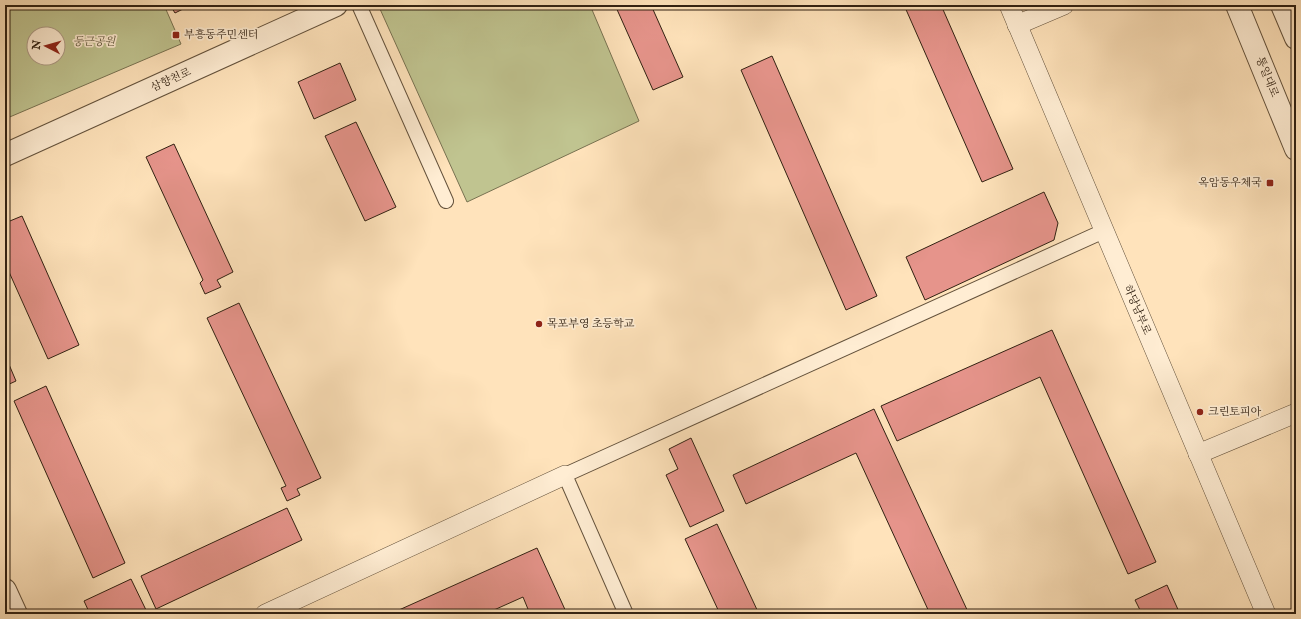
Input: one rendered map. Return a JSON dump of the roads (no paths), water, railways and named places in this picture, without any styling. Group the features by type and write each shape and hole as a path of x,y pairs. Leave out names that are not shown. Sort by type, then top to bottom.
{"street":[{"name":"삼향천로","path":"5,155 336,5"},
{"path":"360,5 446,201"},
{"name":"하당남부로","path":"1009,5 1266,614"},
{"path":"1017,25 1064,5"},
{"name":"통일대로","path":"1237,5 1296,150"},
{"path":"1282,5 1296,38"},
{"path":"265,614 565,475 1104,231"},
{"path":"1198,454 1296,413"},
{"path":"565,475 626,614"},
{"path":"5,590 16,614"}],"place":[{"name":"부흥동주민센터","path":"176,35"},
{"name":"옥암동우체국","path":"1270,183"},
{"name":"목포부영 초등학교","path":"539,324"},
{"name":"크린토피아","path":"1200,412"}],"park label":[{"name":"둥근공원","path":"94,42"}]}
